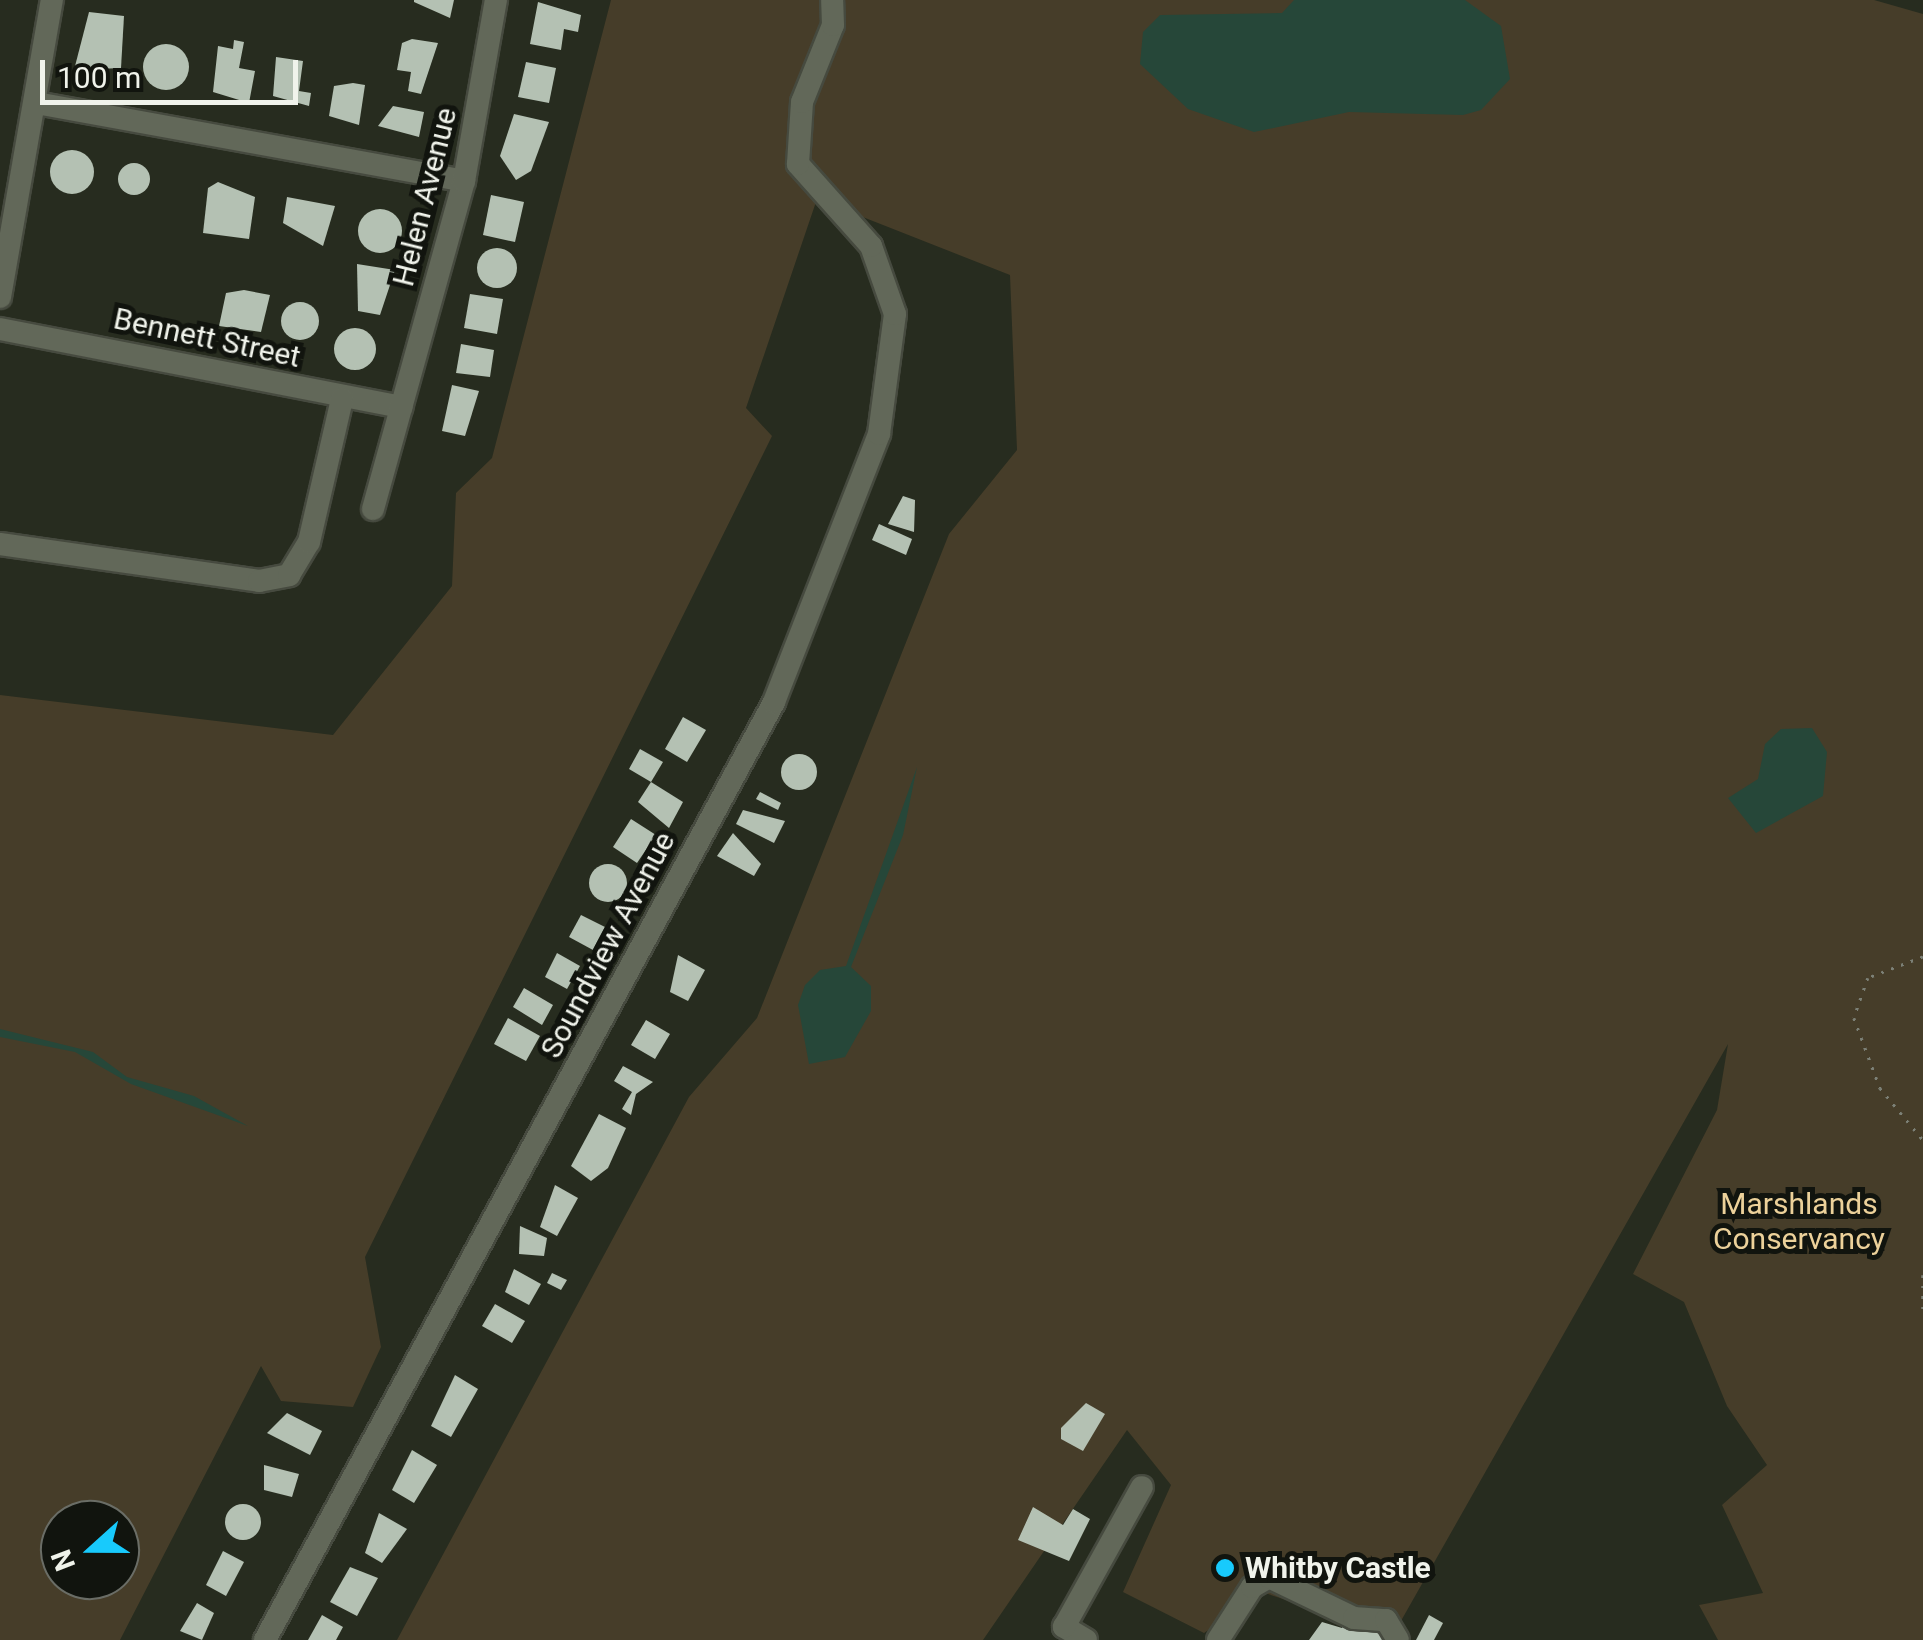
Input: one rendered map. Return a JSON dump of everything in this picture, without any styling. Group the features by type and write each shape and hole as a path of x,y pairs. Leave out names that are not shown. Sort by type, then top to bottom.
{"street":[{"path":"0,296 52,0"},
{"name":"Helen Avenue","path":"372,508 464,181 496,0"},
{"name":"Soundview Avenue","path":"265,1640 774,702 880,434 895,314 871,246 798,164 802,102 834,25 832,0"},
{"path":"36,102 464,181"},
{"name":"Bennett Street","path":"0,329 342,399 401,407"},
{"path":"0,544 259,581 300,564 342,399"},
{"path":"1086,1640 1060,1634 1142,1487"},
{"path":"1218,1640 1252,1587 1269,1577 1354,1618 1386,1620 1398,1640"}],"path":[{"path":"1923,957 1868,978 1854,1018 1880,1088 1923,1140"},
{"path":"1923,1275 1923,1314"}],"green space":[{"name":"Marshlands Conservancy","path":"611,0 1874,0 1923,14 1923,1640 1718,1640 1699,1605 1763,1593 1722,1505 1767,1465 1727,1406 1684,1302 1633,1274 1717,1110 1728,1044 1393,1635 1265,1593 1204,1633 1123,1592 1171,1485 1127,1430 983,1640 397,1640 689,1097 757,1018 949,534 1017,450 1010,275 817,199 746,408 772,436 365,1257 381,1347 353,1407 281,1401 261,1366 120,1640 0,1640 0,695 333,735 452,586 456,493 492,458"}],"shaded area":[{"path":"1294,0 1465,0 1501,26 1510,79 1481,110 1463,115 1349,112 1254,132 1188,109 1140,64 1143,32 1160,15 1282,13"},
{"path":"1812,728 1827,752 1823,796 1756,833 1728,798 1758,779 1765,744 1781,729"},
{"path":"917,767 903,835 851,967 871,986 871,1011 845,1057 809,1064 798,1005 805,985 820,970 846,966"},
{"path":"0,1029 93,1052 127,1077 194,1096 248,1126 131,1084 75,1052 0,1037"}],"building":[{"path":"414,0 454,0 450,18 414,2"},
{"path":"538,2 581,15 578,32 564,29 561,50 530,44"},
{"path":"89,12 124,16 121,68 74,70"},
{"path":"412,39 438,43 421,94 408,91 411,72 397,70 402,43"},
{"path":"234,40 244,42 239,68 255,71 249,103 213,92 218,46 233,49"},
{"path":"166,44 182,51 189,67 182,83 166,90 150,83 143,67 150,51"},
{"path":"276,57 303,61 299,91 311,93 309,106 273,96"},
{"path":"526,62 556,68 549,103 518,97"},
{"path":"365,85 359,125 329,116 334,86"},
{"path":"393,106 424,112 419,137 378,126"},
{"path":"514,114 549,122 531,171 516,180 500,156"},
{"path":"72,150 88,156 94,172 88,188 72,194 56,188 50,172 56,156"},
{"path":"134,163 145,168 150,179 145,190 134,195 123,190 118,179 123,168"},
{"path":"218,182 255,197 249,239 203,233 208,188"},
{"path":"491,195 524,202 515,242 483,235"},
{"path":"287,197 335,206 323,246 283,223"},
{"path":"380,209 396,215 402,231 396,247 380,253 364,247 358,231 364,215"},
{"path":"497,248 511,254 517,268 511,282 497,288 483,282 477,268 483,254"},
{"path":"357,264 395,270 380,315 358,311"},
{"path":"244,290 270,295 261,332 219,326 226,293"},
{"path":"470,294 503,299 497,334 464,328"},
{"path":"300,302 314,307 319,321 314,335 300,340 286,335 281,321 286,307"},
{"path":"355,328 370,334 376,349 370,364 355,370 340,364 334,349 340,334"},
{"path":"461,344 494,350 490,377 456,373"},
{"path":"452,385 479,391 465,436 442,431"},
{"path":"903,496 915,500 914,532 888,524"},
{"path":"879,524 912,539 906,555 872,540"},
{"path":"683,717 706,730 687,762 665,749"},
{"path":"640,749 663,762 651,782 629,769"},
{"path":"799,754 812,759 817,772 812,785 799,790 786,785 781,772 786,759"},
{"path":"651,782 683,802 669,828 638,802"},
{"path":"760,792 781,803 778,810 756,799"},
{"path":"743,810 785,821 774,843 736,824"},
{"path":"631,819 656,835 637,863 613,847"},
{"path":"733,833 761,864 754,876 717,856"},
{"path":"608,864 621,870 627,883 621,896 608,902 595,896 589,883 595,870"},
{"path":"581,915 605,927 593,950 569,937"},
{"path":"557,953 580,966 567,989 545,977"},
{"path":"678,955 705,970 688,1001 670,992"},
{"path":"524,988 553,1005 542,1025 513,1007"},
{"path":"508,1018 540,1036 526,1061 494,1044"},
{"path":"646,1020 670,1034 655,1059 631,1045"},
{"path":"623,1066 653,1082 636,1094 631,1115 622,1109 632,1092 614,1081"},
{"path":"599,1114 626,1128 608,1168 591,1181 571,1166"},
{"path":"555,1185 578,1198 557,1236 540,1227"},
{"path":"520,1226 547,1238 544,1256 519,1254"},
{"path":"514,1269 541,1284 529,1305 505,1292"},
{"path":"552,1273 567,1280 561,1290 547,1283"},
{"path":"495,1304 525,1321 512,1343 482,1326"},
{"path":"455,1375 478,1389 451,1437 431,1426"},
{"path":"1086,1403 1105,1414 1083,1451 1061,1439 1061,1428"},
{"path":"287,1413 322,1431 310,1455 267,1433"},
{"path":"412,1450 437,1465 414,1503 392,1490"},
{"path":"264,1465 299,1474 292,1497 264,1490"},
{"path":"243,1504 256,1509 261,1522 256,1535 243,1540 230,1535 225,1522 230,1509"},
{"path":"1033,1507 1063,1525 1073,1509 1090,1519 1069,1561 1018,1540"},
{"path":"379,1513 407,1529 382,1563 365,1553"},
{"path":"223,1551 244,1562 226,1596 206,1585"},
{"path":"350,1567 378,1578 357,1616 330,1602"},
{"path":"197,1603 214,1613 202,1640 180,1631"},
{"path":"322,1615 343,1627 336,1640 308,1640"},
{"path":"1429,1615 1443,1623 1434,1640 1416,1640"},
{"path":"1343,1619 1394,1640 1309,1640 1322,1622 1342,1628"}],"place":[{"name":"Whitby Castle","path":"1225,1568"}]}
